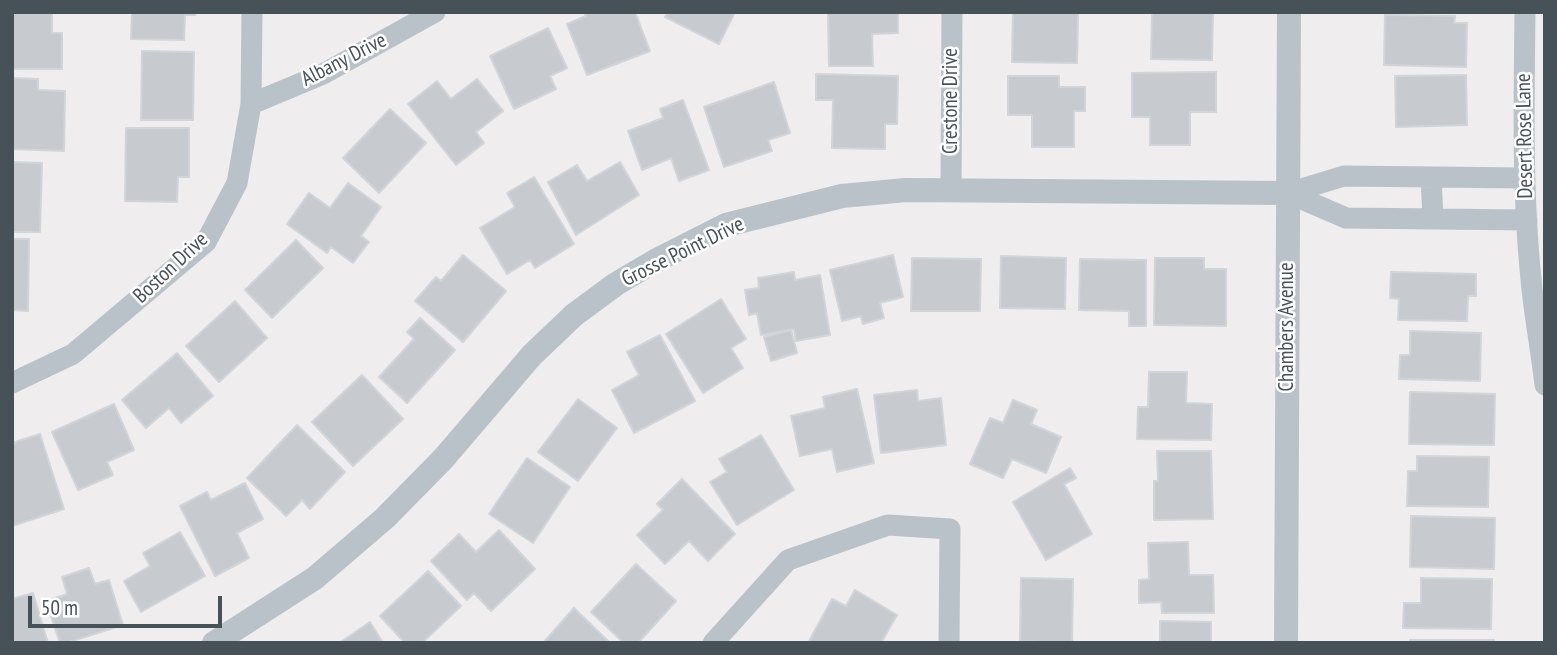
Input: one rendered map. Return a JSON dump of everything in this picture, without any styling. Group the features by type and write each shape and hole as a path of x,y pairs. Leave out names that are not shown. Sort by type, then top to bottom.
{"street":[{"name":"Boston Drive","path":"12,383 73,355 206,242 237,183 251,104 252,12"},
{"name":"Albany Drive","path":"251,104 323,74 435,12"},
{"name":"Crestone Drive","path":"951,190 952,12"},
{"name":"Chambers Avenue","path":"1286,643 1289,12"},
{"name":"Desert Rose Lane","path":"1525,12 1527,220 1531,280 1545,385"},
{"path":"1288,193 1344,176 1525,178"},
{"path":"1431,177 1433,218"},
{"name":"Grosse Point Drive","path":"215,643 315,578 385,518 443,459 532,355 574,315 616,284 726,225 842,196 906,190 1288,193"},
{"path":"1288,193 1346,218 1527,220"},
{"path":"713,643 788,560 888,525 950,529 949,643"}],"building":[{"path":"12,12 52,12 52,33 62,33 62,69 12,69"},
{"path":"132,12 195,12 195,15 185,15 184,40 131,39"},
{"path":"584,12 635,12 650,51 587,75 567,24 586,16"},
{"path":"668,12 735,12 719,44 665,17"},
{"path":"828,12 898,12 898,33 872,34 873,66 829,66"},
{"path":"1013,12 1078,12 1077,63 1012,62"},
{"path":"1152,12 1213,12 1212,60 1151,59"},
{"path":"1385,15 1455,16 1454,23 1467,23 1466,67 1384,65"},
{"path":"548,28 567,68 550,76 556,89 514,109 490,56"},
{"path":"142,51 194,52 193,120 141,120"},
{"path":"1216,72 1216,112 1190,112 1190,145 1150,145 1150,117 1132,117 1132,73"},
{"path":"816,74 898,76 897,124 885,124 885,149 832,148 833,100 816,100"},
{"path":"1466,75 1467,125 1396,127 1395,76"},
{"path":"1008,76 1059,76 1059,87 1085,87 1085,111 1074,111 1074,147 1032,147 1032,115 1008,115"},
{"path":"12,78 38,79 38,90 65,91 64,151 12,149"},
{"path":"477,79 503,111 476,132 484,143 456,165 408,104 437,81 451,99"},
{"path":"774,82 790,133 768,140 772,151 724,167 704,107"},
{"path":"683,100 709,170 679,181 671,158 642,170 628,131 663,118 660,109"},
{"path":"390,109 426,143 379,193 343,158"},
{"path":"126,128 189,128 189,177 178,177 177,202 125,201"},
{"path":"12,162 42,163 40,232 12,232"},
{"path":"620,162 639,195 576,235 548,182 577,165 587,181"},
{"path":"534,177 574,244 535,268 530,260 507,274 480,228 515,207 507,193"},
{"path":"348,183 381,207 361,236 369,242 353,263 331,247 327,253 287,224 309,193 330,208"},
{"path":"12,239 29,239 28,311 12,310"},
{"path":"296,240 323,268 272,318 245,290"},
{"path":"463,255 506,291 463,342 415,301 436,277 441,281"},
{"path":"893,255 903,297 880,303 884,318 863,324 861,316 842,321 830,270"},
{"path":"1001,256 1066,258 1065,309 1000,308"},
{"path":"912,258 981,259 980,311 911,311"},
{"path":"1155,258 1204,258 1204,269 1226,269 1226,326 1154,325"},
{"path":"1080,259 1146,260 1146,326 1129,326 1129,311 1079,310"},
{"path":"794,272 795,280 820,275 830,335 796,341 794,329 761,335 757,313 749,315 745,290 759,288 758,278"},
{"path":"1391,272 1476,274 1476,296 1468,296 1467,321 1398,320 1399,299 1390,298"},
{"path":"721,299 746,339 731,348 743,368 703,393 666,334"},
{"path":"235,301 267,338 219,382 186,346"},
{"path":"420,318 455,350 407,403 379,377 414,339 407,332"},
{"path":"791,330 797,353 771,361 764,337"},
{"path":"1410,331 1481,333 1480,381 1399,379 1400,355 1410,355"},
{"path":"660,335 695,401 634,433 612,390 639,375 627,352"},
{"path":"177,353 213,396 181,423 169,408 146,428 122,400"},
{"path":"1149,372 1187,372 1186,403 1212,404 1211,440 1137,439 1138,407 1148,407"},
{"path":"362,375 403,419 353,466 312,422"},
{"path":"857,389 874,463 837,472 832,449 800,456 791,416 825,408 823,397"},
{"path":"917,390 918,401 941,398 946,445 881,453 874,395"},
{"path":"1410,392 1495,394 1494,445 1409,444"},
{"path":"578,399 617,428 578,481 538,452"},
{"path":"1013,400 1037,410 1031,424 1061,437 1046,473 1012,459 1003,478 970,464 990,418 1003,423"},
{"path":"114,404 134,450 107,462 113,475 78,490 52,432"},
{"path":"297,425 345,472 310,509 302,500 286,516 247,478"},
{"path":"40,434 64,509 12,526 12,443"},
{"path":"761,435 794,490 737,525 710,482 727,472 719,459"},
{"path":"1157,451 1211,451 1213,519 1154,520 1154,481 1158,481"},
{"path":"1417,456 1489,457 1488,507 1407,506 1408,471 1417,471"},
{"path":"527,458 570,487 533,543 489,514"},
{"path":"1070,468 1076,478 1064,484 1092,534 1046,560 1013,502"},
{"path":"682,479 735,534 708,561 689,541 665,564 637,535 663,510 657,504"},
{"path":"245,483 263,519 237,533 249,558 215,576 180,506 207,492 211,500"},
{"path":"1411,516 1495,518 1494,569 1410,567"},
{"path":"499,530 535,569 491,611 474,593 467,600 431,561 459,534 476,552"},
{"path":"180,532 205,576 141,612 124,581 150,566 143,553"},
{"path":"1188,542 1189,575 1213,575 1214,613 1162,613 1161,602 1139,603 1139,580 1149,579 1148,543"},
{"path":"636,564 676,601 638,643 624,643 591,612"},
{"path":"89,568 95,584 109,580 123,625 60,643 46,601 67,594 62,577"},
{"path":"428,571 461,606 422,643 405,643 380,616"},
{"path":"1021,578 1073,579 1072,643 1020,641"},
{"path":"1421,578 1492,579 1491,629 1403,628 1404,603 1421,603"},
{"path":"855,590 897,615 881,643 808,643 832,599 846,606"},
{"path":"33,593 48,643 12,643 12,599"},
{"path":"574,608 610,643 543,643"},
{"path":"1160,621 1211,622 1211,643 1160,643"},
{"path":"370,622 383,643 339,643"},
{"path":"1410,640 1494,640 1494,643 1410,643"}]}
